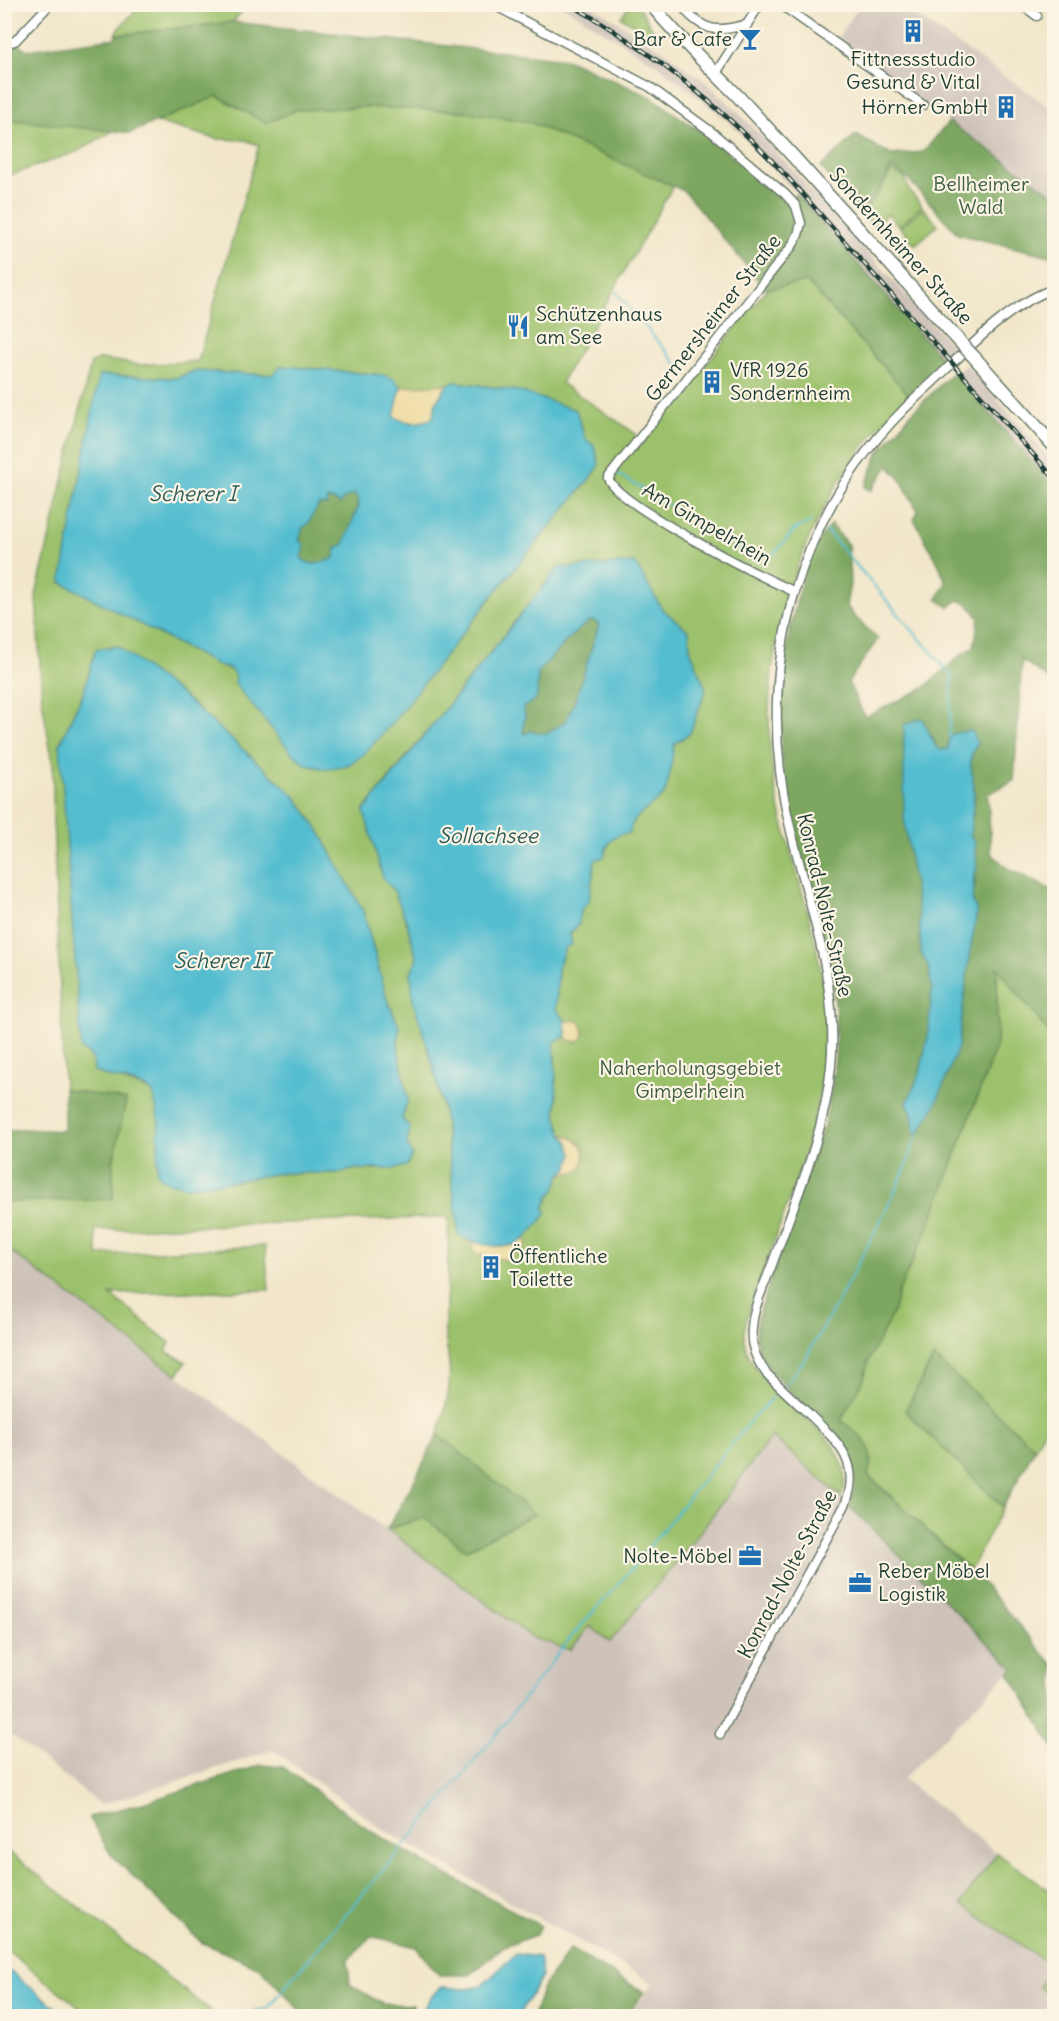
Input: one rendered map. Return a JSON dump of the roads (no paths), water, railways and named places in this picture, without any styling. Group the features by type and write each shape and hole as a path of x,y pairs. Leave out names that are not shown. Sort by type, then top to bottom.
{"main road":[{"name":"Sondernheimer Straße","path":"651,4 682,42 716,73 1054,446"}],"street":[{"path":"4,44 15,41 50,4"},
{"name":"Germersheimer Straße","path":"492,4 650,87 746,160 786,194 798,210 801,220 800,229 792,246 608,478"},
{"path":"682,4 690,16 713,29 747,25"},
{"path":"716,73 760,4"},
{"path":"780,4 923,105"},
{"path":"1024,5 1037,16"},
{"name":"Konrad-Nolte-Straße","path":"720,1734 849,1494 850,1467 842,1448 774,1381 758,1362 751,1341 752,1324 816,1141 827,1095 833,1046 828,979 784,799 778,754 776,707 779,665 795,592 812,544 826,515 847,479 874,443 908,405 990,329 1020,305 1054,289"},
{"name":"Am Gimpelrhein","path":"608,478 613,487 670,527 795,592"}],"water":[{"name":"Scherer I","path":"282,366 383,375 394,379 401,387 394,416 403,421 413,422 429,420 433,417 436,402 448,384 457,382 519,391 576,410 585,438 594,446 599,462 597,470 502,584 391,724 363,755 348,765 326,769 307,765 291,752 235,684 235,677 231,670 221,667 61,582 99,375 176,378 194,371 272,375","holes":["354,494 358,498 358,507 344,544 336,548 335,558 317,564 305,561 301,557 304,544 299,540 303,527 307,525 319,504 327,505 327,499 340,504 344,498"]},
{"name":"Sollachsee","path":"635,563 662,609 689,631 690,649 706,689 690,733 674,744 669,778 663,795 638,816 630,833 612,839 604,857 595,860 589,902 583,907 579,924 570,933 572,945 565,947 558,968 556,1009 565,1020 566,1036 554,1042 556,1115 573,1155 567,1169 561,1174 554,1192 550,1194 544,1209 547,1213 534,1229 520,1242 497,1246 481,1244 459,1236 443,1108 433,1065 413,1000 411,973 417,959 407,923 394,891 383,878 364,811 558,568","holes":["589,621 595,621 599,625 576,698 566,721 547,734 529,731 523,733 525,717 523,708 537,698 538,672 570,637"]},
{"name":"Scherer II","path":"117,646 183,696 295,796 318,829 363,911 387,999 399,1026 398,1048 408,1099 402,1119 410,1127 407,1143 412,1156 406,1166 392,1169 356,1169 339,1173 279,1173 187,1186 169,1182 162,1179 157,1172 159,1121 153,1093 140,1085 94,1071 93,1060 88,1053 82,1051 60,744 84,691 96,649"},
{"path":"922,718 936,747 941,750 948,749 949,737 954,733 972,731 977,744 971,755 974,802 970,835 975,842 976,871 972,899 977,912 958,1047 935,1106 916,1137 912,1114 907,1103 920,1073 928,1036 932,990 929,968 921,953 919,916 904,817 904,725"},
{"path":"516,1954 539,1957 542,1977 518,2016 419,2016 431,1996 442,1987 467,1989 481,1986"},
{"path":"5,1967 66,2016 5,2016"}],"waterway":[{"path":"616,292 686,375"},
{"path":"616,473 759,560 774,554 794,530 812,521"},
{"path":"826,530 952,676 949,737"},
{"path":"252,2014 254,2011 267,2009 491,1741 571,1637 633,1567 752,1419 787,1383 805,1359 841,1296 886,1210 905,1169 916,1137"}],"railway":[{"path":"570,4 631,42 688,84 766,154 1054,478"}],"place":[{"name":"Fittnessstudio Gesund & Vital","path":"913,31"},
{"name":"Bar & Cafe","path":"750,39"},
{"name":"Hörner GmbH","path":"1006,107"},
{"name":"Schützenhaus am See","path":"518,326"},
{"name":"VfR 1926 Sondernheim","path":"712,382"},
{"name":"Öffentliche Toilette","path":"491,1267"},
{"name":"Nolte-Möbel","path":"750,1556"},
{"name":"Reber Möbel Logistik","path":"860,1583"}],"park label":[{"name":"Bellheimer Wald","path":"981,196"},
{"name":"Naherholungsgebiet Gimpelrhein","path":"690,1080"}]}
